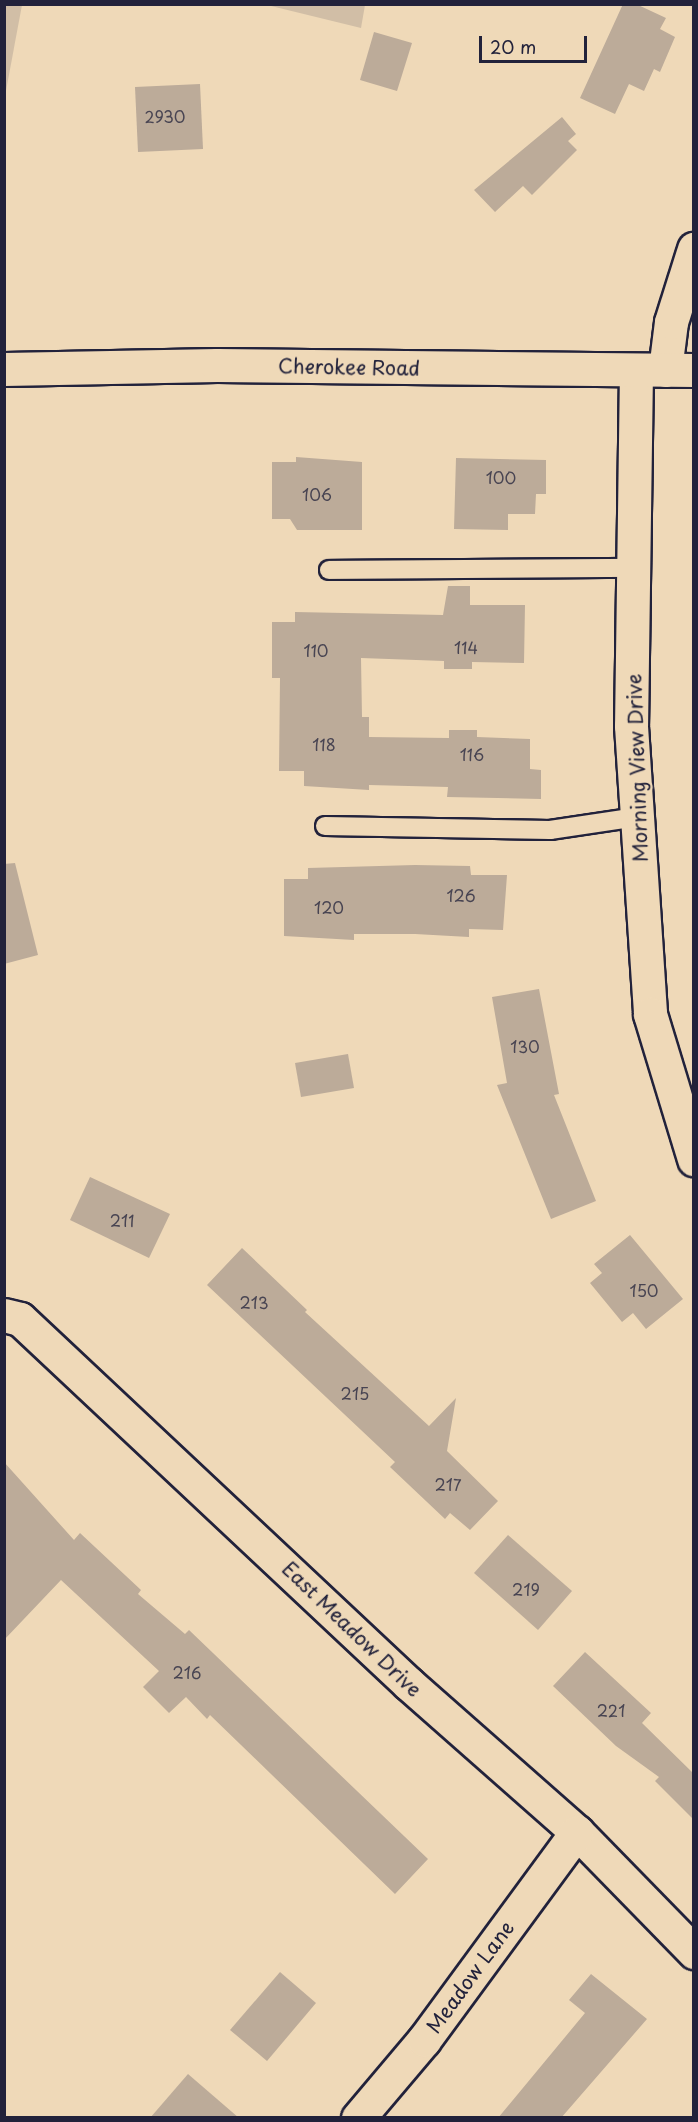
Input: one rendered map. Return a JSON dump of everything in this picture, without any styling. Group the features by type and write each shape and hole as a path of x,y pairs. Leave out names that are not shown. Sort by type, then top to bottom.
{"street":[{"name":"Morning View Drive","path":"693,249 671,322 634,568 631,726 650,1014 693,1159"},
{"name":"Cherokee Road","path":"4,369 229,365 665,370"},
{"name":"East Meadow Drive","path":"4,1315 20,1319 409,1684 577,1832 693,1952"},
{"name":"Meadow Lane","path":"358,2118 424,2040 577,1832"}],"lane":[{"path":"329,570 634,568"},
{"path":"325,826 550,831 637,817"}],"shaded area":[{"path":"365,4 361,28 267,5"},
{"path":"4,5 22,5 5,96"}],"building":[{"path":"623,4 636,4 666,18 660,29 675,37 660,72 654,69 644,91 629,84 615,114 580,98"},
{"path":"374,32 412,43 397,91 360,80"},
{"path":"200,84 203,149 138,152 135,87"},
{"path":"562,117 576,134 568,141 577,150 532,195 523,186 495,212 474,190"},
{"path":"296,457 362,462 362,530 297,530 290,519 272,519 272,462 296,462"},
{"path":"456,458 546,460 546,494 536,494 535,514 508,514 508,530 454,529"},
{"path":"448,586 470,586 470,605 525,605 524,663 472,662 472,669 444,669 444,661 361,658 362,717 369,717 369,737 449,738 449,730 477,730 477,737 530,739 530,769 541,770 541,799 447,797 448,787 369,785 369,790 304,786 304,771 279,771 280,678 272,678 272,622 295,622 295,612 443,615"},
{"path":"15,863 38,955 4,964 4,864"},
{"path":"470,866 471,875 507,875 503,930 469,929 469,937 354,934 354,940 284,936 284,879 308,879 308,868"},
{"path":"539,989 559,1094 554,1095 596,1201 551,1219 497,1085 507,1083 492,997"},
{"path":"348,1054 354,1088 301,1097 295,1063"},
{"path":"90,1177 170,1214 149,1258 70,1220"},
{"path":"630,1235 683,1299 646,1329 633,1313 622,1322 590,1283 602,1273 594,1264"},
{"path":"242,1248 307,1310 305,1312 429,1426 456,1398 447,1451 498,1501 470,1530 450,1513 445,1519 390,1467 395,1462 207,1285"},
{"path":"4,1462 74,1540 80,1533 141,1590 138,1594 185,1634 189,1630 428,1859 395,1894 210,1715 207,1719 186,1697 169,1713 143,1687 159,1671 61,1580 4,1640"},
{"path":"508,1535 572,1591 538,1630 474,1573"},
{"path":"585,1652 651,1713 642,1723 693,1773 693,1819 655,1781 659,1777 616,1746 553,1686"},
{"path":"280,1972 316,2003 267,2061 230,2030"},
{"path":"591,1974 647,2019 561,2118 498,2118 585,2013 569,2000"},
{"path":"188,2074 239,2118 150,2118"}]}
